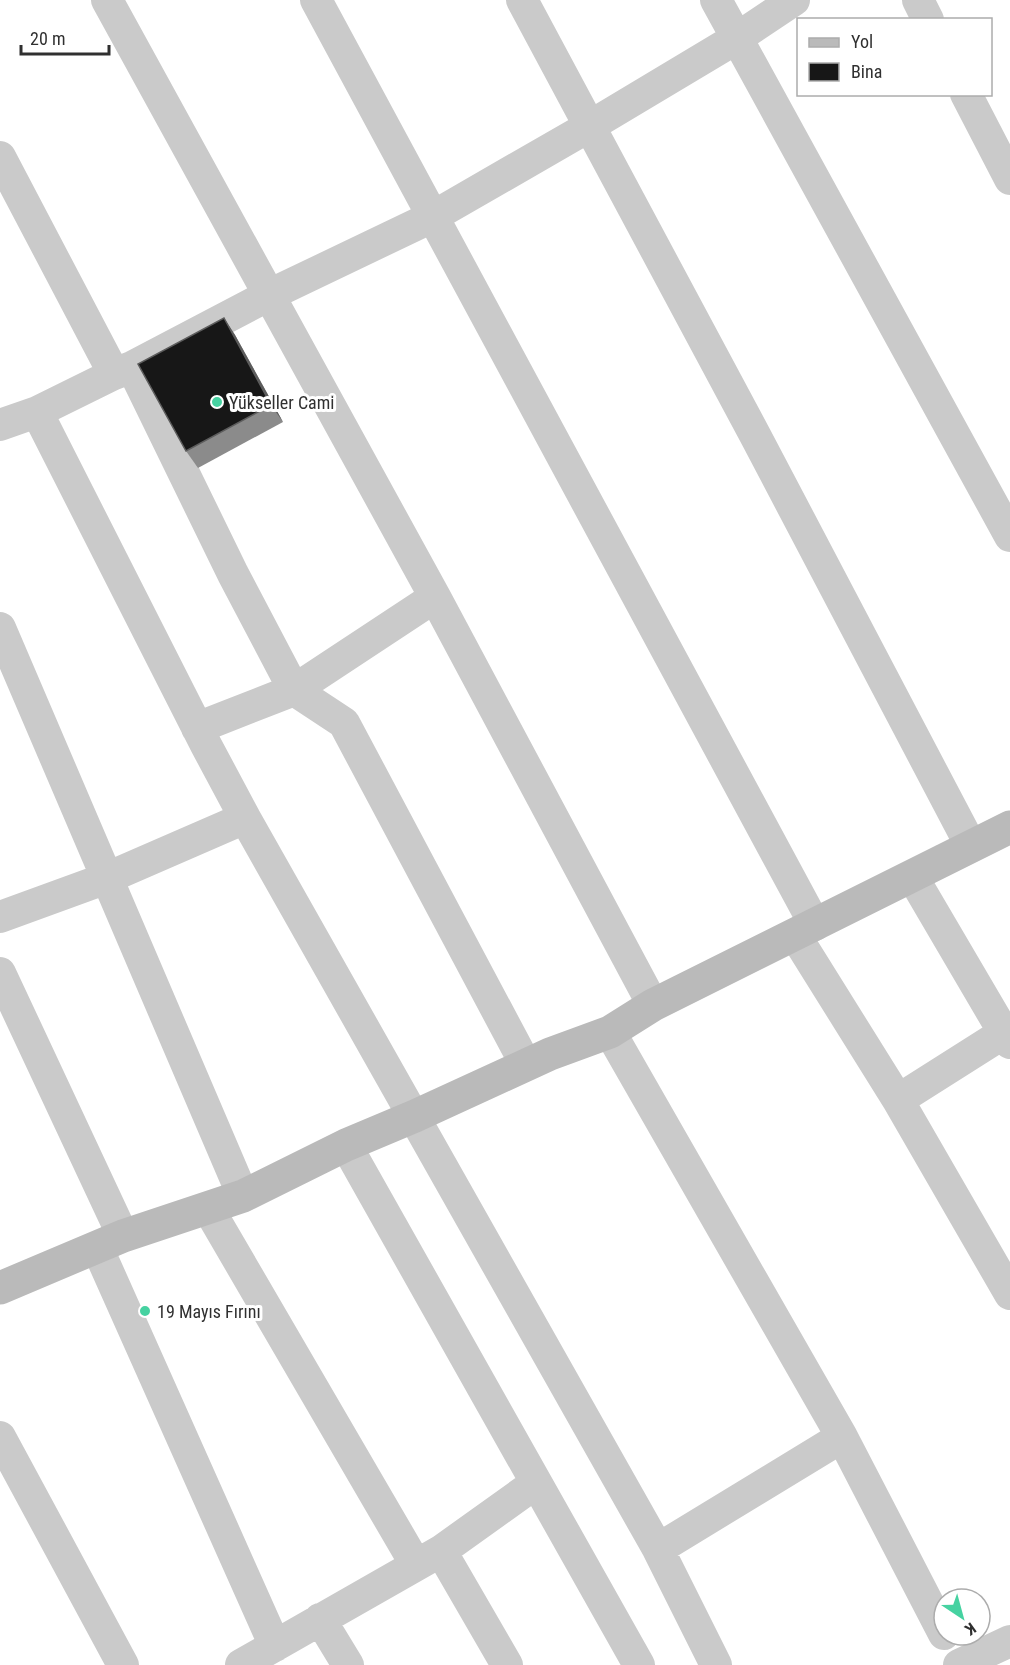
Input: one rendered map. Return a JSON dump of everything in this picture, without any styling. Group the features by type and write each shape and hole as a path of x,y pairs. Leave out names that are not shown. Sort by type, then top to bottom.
{"main road":[{"path":"0,1288 110,1241 243,1196 346,1145 526,1065 610,1032 653,1005 1010,826"}],"street":[{"path":"107,0 435,597 653,1005"},
{"path":"316,0 631,582 805,930 898,1100 1010,1294"},
{"path":"522,0 756,436 971,846"},
{"path":"716,0 1010,536"},
{"path":"0,425 37,412 269,295 432,217 737,38 794,0"},
{"path":"918,0 927,18"},
{"path":"967,96 1007,165"},
{"path":"0,157 123,370 294,690 344,723 526,1065"},
{"path":"37,412 244,818 415,1116 658,1549 716,1665"},
{"path":"197,728 294,690 435,597"},
{"path":"0,628 243,1196"},
{"path":"0,917 107,878 244,818"},
{"path":"898,1100 1008,1035 912,876"},
{"path":"0,973 275,1646"},
{"path":"610,1032 842,1437 932,1611"},
{"path":"346,1145 639,1665"},
{"path":"208,1208 429,1558 507,1665"},
{"path":"0,1437 123,1665"},
{"path":"658,1549 842,1437"},
{"path":"241,1665 429,1558 536,1483"},
{"path":"320,1619 348,1665"},
{"path":"951,1647 960,1665 1010,1641"}],"building":[{"name":"Yükseller Cami","path":"224,318 271,405 186,451 138,364"}],"place":[{"name":"Yükseller Cami","path":"217,402"},
{"name":"19 Mayıs Fırını","path":"145,1311"}]}
